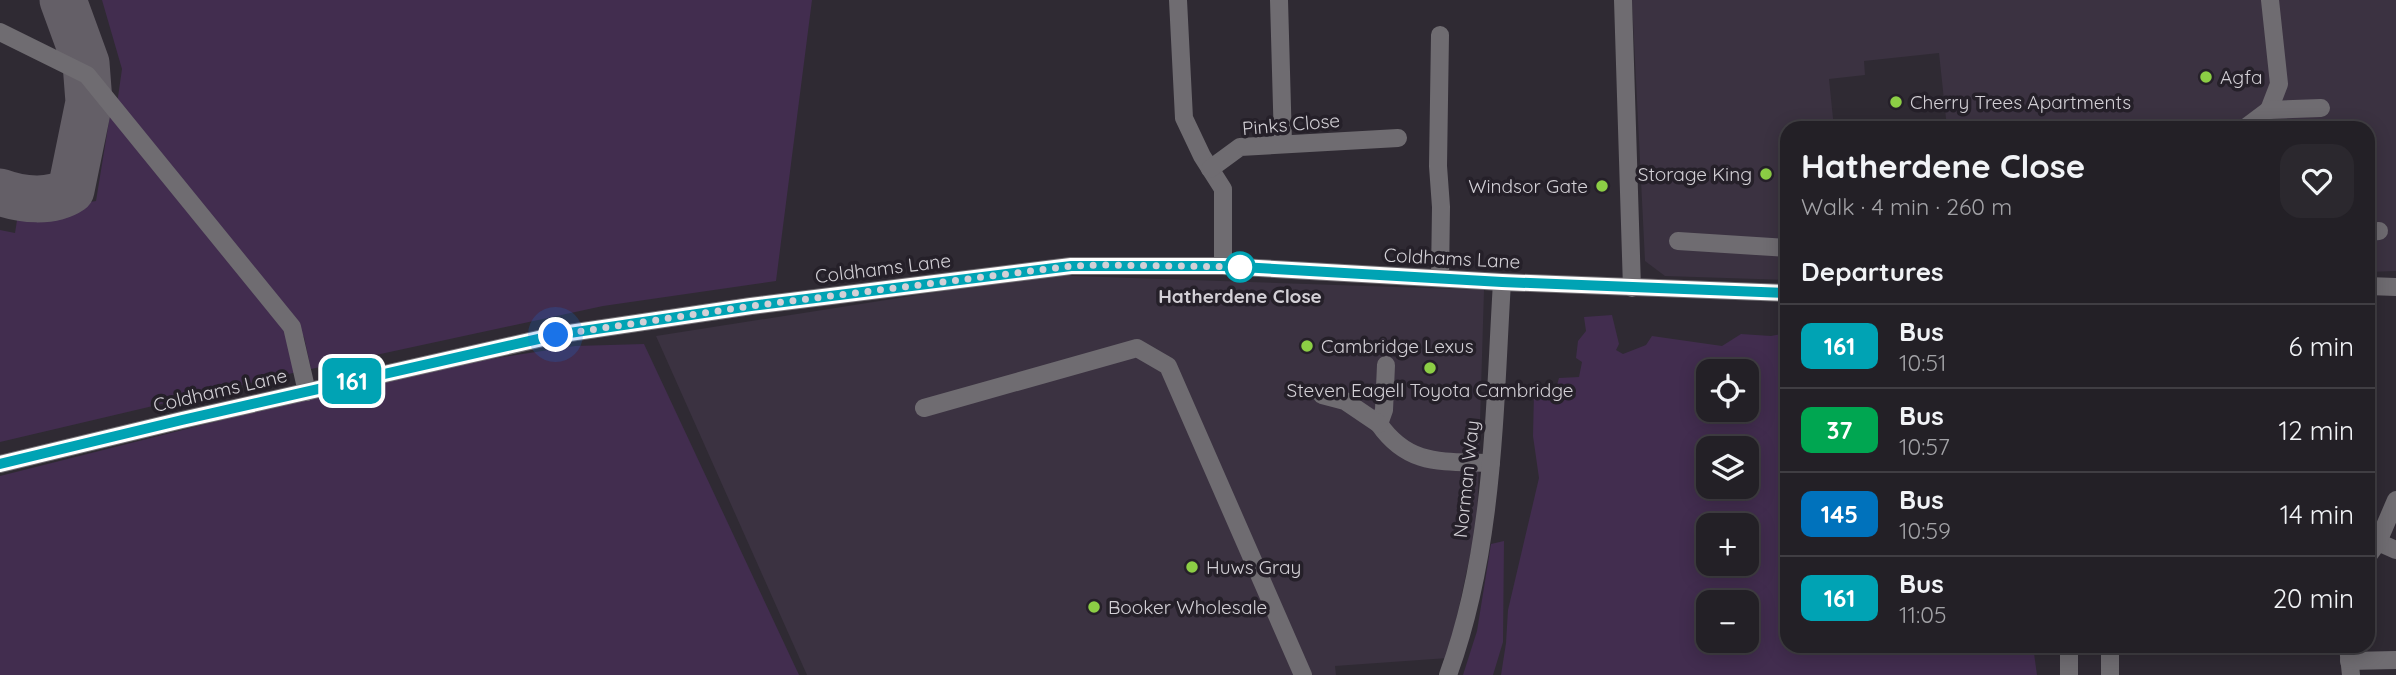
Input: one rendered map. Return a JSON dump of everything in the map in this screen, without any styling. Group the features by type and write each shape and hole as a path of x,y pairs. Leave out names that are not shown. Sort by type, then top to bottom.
{"street":[{"path":"1178,0 1184,118 1223,189 1223,266"},
{"path":"1279,0 1283,144"},
{"path":"1622,0 1632,288"},
{"path":"2254,121 2269,110 2278,85 2270,0"},
{"path":"0,32 87,75 292,327 307,392"},
{"path":"1440,35 1440,278"},
{"path":"2269,110 2320,108"},
{"name":"Pinks Close","path":"1210,169 1240,146 1398,138"},
{"path":"1678,241 1780,248"},
{"name":"Coldhams Lane","path":"0,464 556,335 751,306 1071,266 1223,266 1502,282 1780,293"},
{"name":"Norman Way","path":"1448,675 1475,579 1485,523 1502,282"},
{"path":"2375,286 2396,287"},
{"path":"924,408 1137,348 1168,366 1303,675"},
{"path":"1378,424 1384,410 1387,365"},
{"path":"1322,395 1345,401 1378,424 1397,446 1422,458 1491,463"},
{"path":"2375,545 2396,500"},
{"path":"2375,549 2396,550"},
{"path":"2069,653 2069,675"},
{"path":"2110,653 2110,675"},
{"path":"2349,661 2396,660"}],"shaded area":[{"path":"102,0 812,0 776,281 603,306 311,369 304,337 117,104 122,69"},
{"path":"1632,0 2396,0 2396,271 2375,272 2375,121 1946,121 1939,53 1864,61 1865,75 1829,79 1833,121 1780,121 1780,280 1665,276 1645,261"},
{"path":"110,115 284,330 297,372 0,442 0,230 15,233 18,214 96,201"},
{"path":"1045,275 1484,290 1477,523 1448,658 1335,666 1336,675 807,675 656,336"},
{"path":"1612,315 1619,344 1616,350 1623,354 1646,345 1652,336 1722,346 1741,334 1780,334 1780,653 2034,653 2037,675 1501,675 1508,610 1539,478 1533,436 1534,392 1557,385 1559,378 1579,377 1582,362 1576,358 1578,341 1586,331 1584,317"},
{"path":"644,344 799,675 0,675 0,476 420,370 575,346"},
{"path":"1504,541 1503,642 1493,675 1463,675 1477,631 1491,544"}],"taxiway":[{"path":"0,192 36,199 55,197 71,190 89,102 86,63 63,0"}],"bus line":[{"name":"161","path":"0,464 556,335 751,306 1071,266 1223,266 1502,282 1780,293"}],"place":[{"name":"Agfa","path":"2206,77"},
{"name":"Cherry Trees Apartments","path":"1896,102"},
{"name":"Storage King","path":"1766,174"},
{"name":"Windsor Gate","path":"1602,186"},
{"name":"Hatherdene Close","path":"1240,267"},
{"name":"Cambridge Lexus","path":"1307,346"},
{"name":"Steven Eagell Toyota Cambridge","path":"1430,368"},
{"name":"Huws Gray","path":"1192,567"},
{"name":"Booker Wholesale","path":"1094,607"}],"route":[{"path":"556,335 751,306 1071,266 1248,267 1240,267"}]}
